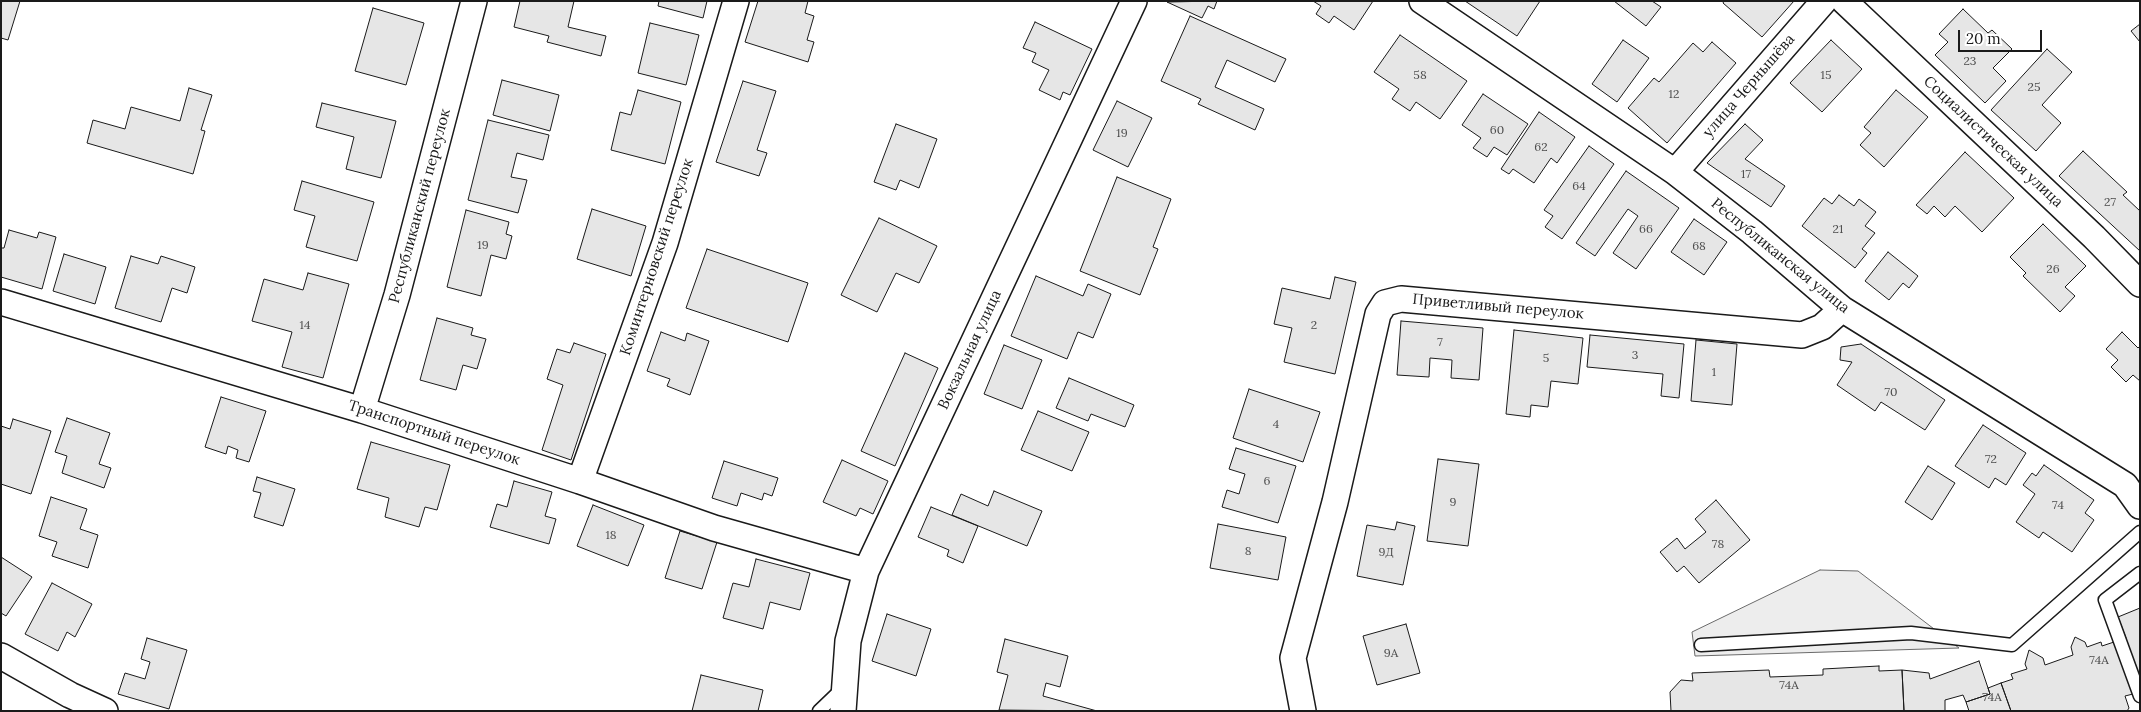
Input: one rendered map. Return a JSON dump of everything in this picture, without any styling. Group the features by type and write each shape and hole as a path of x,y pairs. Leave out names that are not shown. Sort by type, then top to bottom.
{"street":[{"name":"Республиканский переулок","path":"362,410 397,295 474,1"},
{"name":"Коминтерновский переулок","path":"580,481 665,243 736,1"},
{"name":"Вокзальная улица","path":"843,711 848,641 866,570 1134,1"},
{"name":"Республиканская улица","path":"1422,1 1675,172 1752,232 1842,309 2125,485 2140,506"},
{"name":"улица Чернышёва","path":"1675,172 1824,1"},
{"name":"Социалистическая улица","path":"1844,1 2094,237 2140,284"},
{"name":"Приветливый переулок","path":"1303,711 1293,658 1335,502 1378,314 1385,303 1401,299 1802,335 1822,327 1842,309"},
{"name":"Транспортный переулок","path":"1,302 362,410 580,481 714,528 866,570"},
{"path":"1,656 70,695 105,711"}],"lane":[{"path":"1701,645 1912,633 2012,645 2140,532"},
{"path":"2140,573 2105,600 2140,696"},
{"path":"819,711 845,686"}],"shaded area":[{"path":"1820,570 1858,571 1959,648 1695,656 1692,632"}],"building":[{"path":"1,1 20,1 8,40 1,38"},
{"path":"520,1 574,1 568,27 606,36 601,56 547,42 549,36 514,27"},
{"path":"659,1 707,1 703,18 658,6"},
{"path":"758,1 808,1 805,13 814,16 807,40 814,42 808,62 745,42"},
{"path":"1217,1 1214,9 1208,6 1202,18 1167,2"},
{"path":"1313,1 1373,1 1354,30 1334,16 1329,23 1316,14 1321,6"},
{"path":"1465,1 1540,1 1517,36"},
{"path":"1614,1 1652,1 1661,7 1646,26"},
{"path":"1724,1 1794,1 1762,37 1723,3"},
{"path":"373,8 424,23 406,85 355,71"},
{"path":"1963,9 1988,33 1992,30 2012,49 1993,68 2006,81 1985,103 1935,55 1948,42 1939,34"},
{"path":"1190,16 1286,59 1275,82 1227,60 1215,87 1264,109 1255,130 1198,104 1201,99 1161,81"},
{"path":"1035,22 1092,49 1070,95 1063,92 1060,100 1039,90 1049,70 1032,62 1036,53 1023,48"},
{"path":"650,23 699,35 686,85 638,73"},
{"path":"2140,24 2140,42 2131,31"},
{"path":"1400,35 1467,81 1440,119 1416,102 1410,111 1392,99 1399,89 1374,72"},
{"path":"1623,40 1649,58 1617,102 1592,84"},
{"path":"1831,40 1862,69 1822,112 1790,83"},
{"path":"1712,42 1736,63 1667,143 1628,108 1654,78 1659,82 1693,43 1703,52"},
{"path":"2047,49 2072,72 2042,105 2061,123 2036,151 1991,110"},
{"path":"502,80 559,95 550,131 493,115"},
{"path":"743,81 776,91 757,150 767,153 759,176 716,162"},
{"path":"189,88 212,95 201,130 205,131 193,174 87,143 93,120 125,129 131,107 180,121"},
{"path":"638,90 681,102 665,164 611,150 620,112 631,115"},
{"path":"1896,90 1928,117 1884,167 1860,145 1871,133 1864,127"},
{"path":"1483,94 1528,124 1507,155 1494,147 1487,157 1473,148 1481,138 1462,125"},
{"path":"1117,101 1152,118 1128,167 1093,150"},
{"path":"322,103 396,121 381,178 346,169 354,137 316,127"},
{"path":"1539,112 1575,137 1557,163 1551,158 1534,183 1513,169 1509,174 1501,169"},
{"path":"488,120 549,135 543,160 517,153 511,177 527,180 518,213 468,200"},
{"path":"896,124 937,139 919,188 900,180 896,190 874,182"},
{"path":"1745,124 1763,140 1745,159 1785,186 1771,207 1707,163"},
{"path":"1589,146 1614,164 1562,239 1545,227 1553,216 1544,210"},
{"path":"2083,151 2127,192 2123,195 2140,211 2140,251 2059,176"},
{"path":"1965,152 2014,198 1982,232 1955,206 1945,217 1934,206 1927,214 1916,205"},
{"path":"1626,171 1679,208 1636,269 1613,253 1638,216 1628,209 1595,256 1576,243"},
{"path":"1117,177 1171,199 1153,247 1158,249 1140,295 1080,271"},
{"path":"302,181 374,202 357,261 306,247 315,216 294,210"},
{"path":"1839,195 1854,206 1859,199 1876,212 1865,226 1875,233 1862,249 1867,253 1855,268 1802,226 1824,198 1832,204"},
{"path":"592,209 646,226 631,276 577,259"},
{"path":"466,210 509,222 506,234 512,236 506,259 491,255 481,296 447,287"},
{"path":"879,218 937,246 919,283 896,273 877,312 841,295"},
{"path":"1694,219 1727,242 1704,275 1671,252"},
{"path":"2043,224 2086,266 2065,287 2075,296 2060,312 2023,276 2026,273 2010,257"},
{"path":"9,230 37,238 39,232 56,237 42,289 1,277 1,248 4,248"},
{"path":"707,249 808,283 788,342 686,308"},
{"path":"1888,252 1918,276 1909,288 1903,283 1889,300 1865,281"},
{"path":"64,254 106,267 95,304 53,291"},
{"path":"131,256 158,264 161,256 195,267 187,293 172,288 161,322 115,308"},
{"path":"308,273 349,284 323,378 282,367 292,332 252,321 264,279 303,290"},
{"path":"1036,276 1083,296 1088,284 1111,294 1093,338 1078,332 1067,359 1011,336"},
{"path":"1335,277 1356,282 1335,374 1284,362 1292,328 1274,324 1282,288 1330,299"},
{"path":"437,318 473,328 471,335 486,339 477,369 463,365 456,390 420,380"},
{"path":"1401,321 1483,328 1479,380 1451,378 1452,360 1430,358 1429,377 1397,375"},
{"path":"1514,330 1583,338 1578,384 1551,381 1548,407 1531,405 1530,417 1506,414"},
{"path":"661,332 685,341 687,333 709,341 690,395 667,386 670,379 647,371"},
{"path":"2122,332 2138,348 2140,346 2140,381 2133,375 2126,382 2111,367 2118,360 2106,349"},
{"path":"1590,335 1684,344 1679,398 1661,396 1663,374 1587,367"},
{"path":"1696,340 1737,344 1732,405 1691,401"},
{"path":"574,343 606,354 571,460 542,450 563,385 547,379 557,349 570,353"},
{"path":"1861,344 1945,400 1925,430 1881,402 1875,411 1837,385 1852,362 1840,360 1841,347"},
{"path":"1004,345 1042,360 1022,409 984,394"},
{"path":"905,353 938,368 895,466 861,451"},
{"path":"1069,378 1134,405 1125,427 1091,414 1088,421 1056,408"},
{"path":"1249,389 1320,412 1303,462 1233,438"},
{"path":"221,397 266,411 249,462 236,458 238,450 228,446 226,454 205,447"},
{"path":"1038,411 1089,432 1072,471 1021,450"},
{"path":"67,418 110,433 99,464 111,468 104,488 62,473 67,456 55,452"},
{"path":"13,419 51,431 31,494 1,484 1,426 10,429"},
{"path":"1983,425 2026,453 2006,485 1995,478 1989,488 1955,466"},
{"path":"371,442 450,465 437,510 425,507 419,527 385,517 389,498 357,489"},
{"path":"1236,448 1296,466 1278,523 1222,507 1227,490 1239,494 1245,474 1229,469"},
{"path":"1438,459 1479,464 1468,546 1427,541"},
{"path":"842,460 888,481 873,514 860,508 856,516 823,502"},
{"path":"724,461 778,478 772,496 764,493 762,500 741,493 737,506 712,498"},
{"path":"2044,465 2094,500 2085,513 2094,520 2072,552 2043,532 2039,538 2016,522 2035,494 2023,485 2032,473 2036,476"},
{"path":"1928,466 1955,483 1932,520 1905,502"},
{"path":"257,477 295,489 283,526 254,517 261,493 253,491"},
{"path":"514,481 552,492 545,516 556,519 549,544 490,527 497,504 507,507"},
{"path":"994,491 1042,511 1027,546 952,515 961,494 988,506"},
{"path":"51,497 87,509 80,529 98,535 88,568 52,556 57,542 39,536"},
{"path":"1716,500 1750,540 1699,583 1684,566 1677,572 1660,552 1677,538 1685,549 1706,532 1695,519"},
{"path":"593,505 644,525 628,566 577,546"},
{"path":"931,507 978,526 963,563 947,556 949,550 918,537"},
{"path":"1397,522 1415,526 1403,585 1357,576 1367,525 1395,530"},
{"path":"1218,524 1286,537 1278,580 1210,568"},
{"path":"680,531 717,542 702,589 665,578"},
{"path":"1,557 32,577 6,616 1,613"},
{"path":"756,559 810,573 800,610 770,602 763,629 723,618 733,583 749,587"},
{"path":"52,583 92,604 75,637 67,632 58,651 25,634"},
{"path":"2140,608 2140,685 2133,694 2125,696 2129,708 2127,711 2011,711 2001,683 2013,679 2011,674 2027,669 2025,664 2029,650 2043,658 2045,665 2073,655 2071,647 2075,637 2085,642 2087,647 2101,642 2102,646 2126,638 2118,617"},
{"path":"887,614 931,629 916,676 872,661"},
{"path":"1406,624 1420,673 1377,685 1363,636"},
{"path":"147,638 187,650 169,709 118,694 125,673 145,679 150,662 141,659"},
{"path":"1005,639 1068,656 1060,687 1046,683 1043,696 1097,711 999,710 1008,675 997,672"},
{"path":"1979,661 1990,694 1966,702 1963,695 1945,700 1945,711 1904,711 1902,670 1929,673 1930,679"},
{"path":"1879,666 1879,671 1902,670 1904,711 1671,711 1670,692 1681,680 1693,681 1692,673 1769,670 1770,677 1823,675 1823,669"},
{"path":"701,675 763,690 758,711 692,711"},
{"path":"2001,683 2011,711 1969,711 1966,702 1990,694 1988,688"}]}
